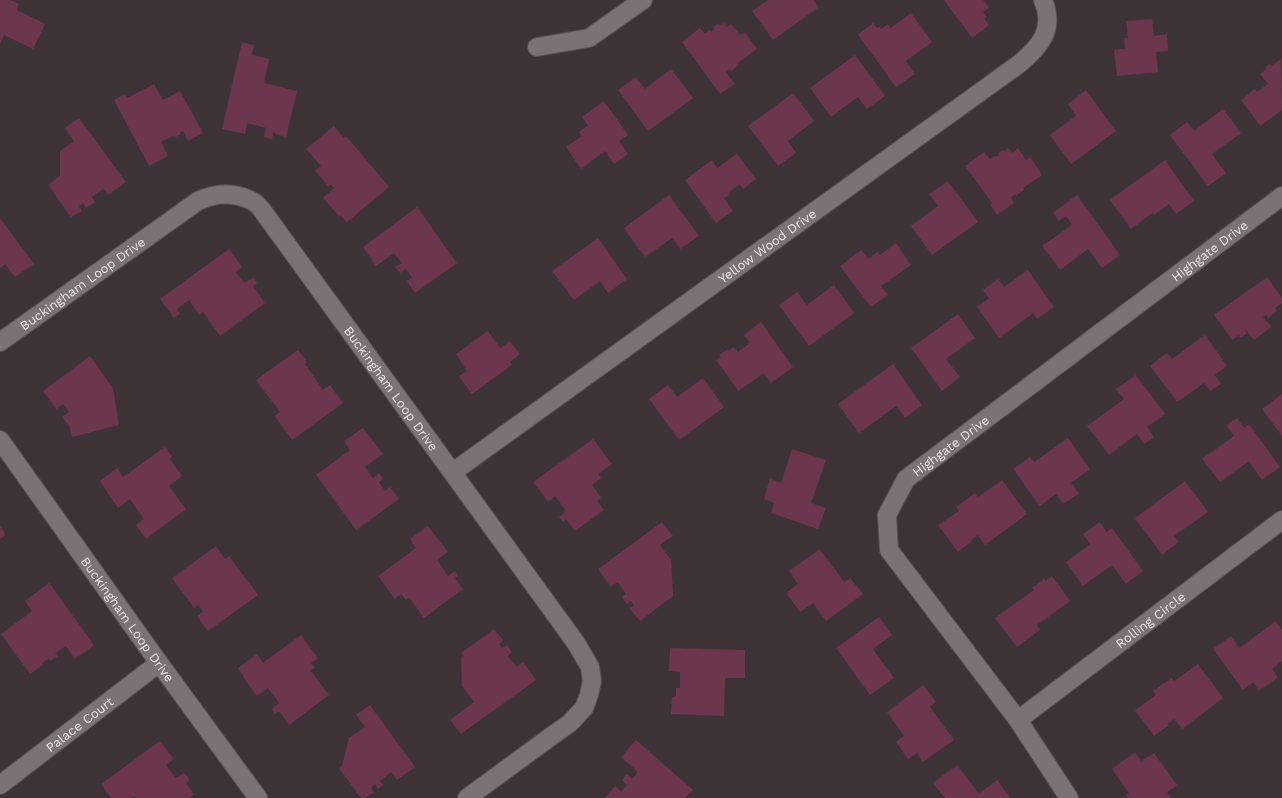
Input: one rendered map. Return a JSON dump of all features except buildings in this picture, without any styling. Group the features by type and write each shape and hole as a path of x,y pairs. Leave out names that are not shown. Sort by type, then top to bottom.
{"street":[{"path":"537,47 589,38 643,0"},
{"name":"Yellow Wood Drive","path":"453,472 1020,64 1032,54 1041,43 1046,31 1047,18 1043,0"},
{"name":"Buckingham Loop Drive","path":"0,342 198,201 209,196 224,194 251,200 262,210 576,643 590,667 592,681 589,695 584,708 570,723 467,798"},
{"name":"Highgate Drive","path":"1069,798 1018,720 889,550 887,515 906,479 1282,196"},
{"name":"Buckingham Loop Drive","path":"0,440 158,663 258,798"},
{"name":"Rolling Circle","path":"1018,720 1282,520"},
{"name":"Palace Court","path":"0,785 158,663"}]}
